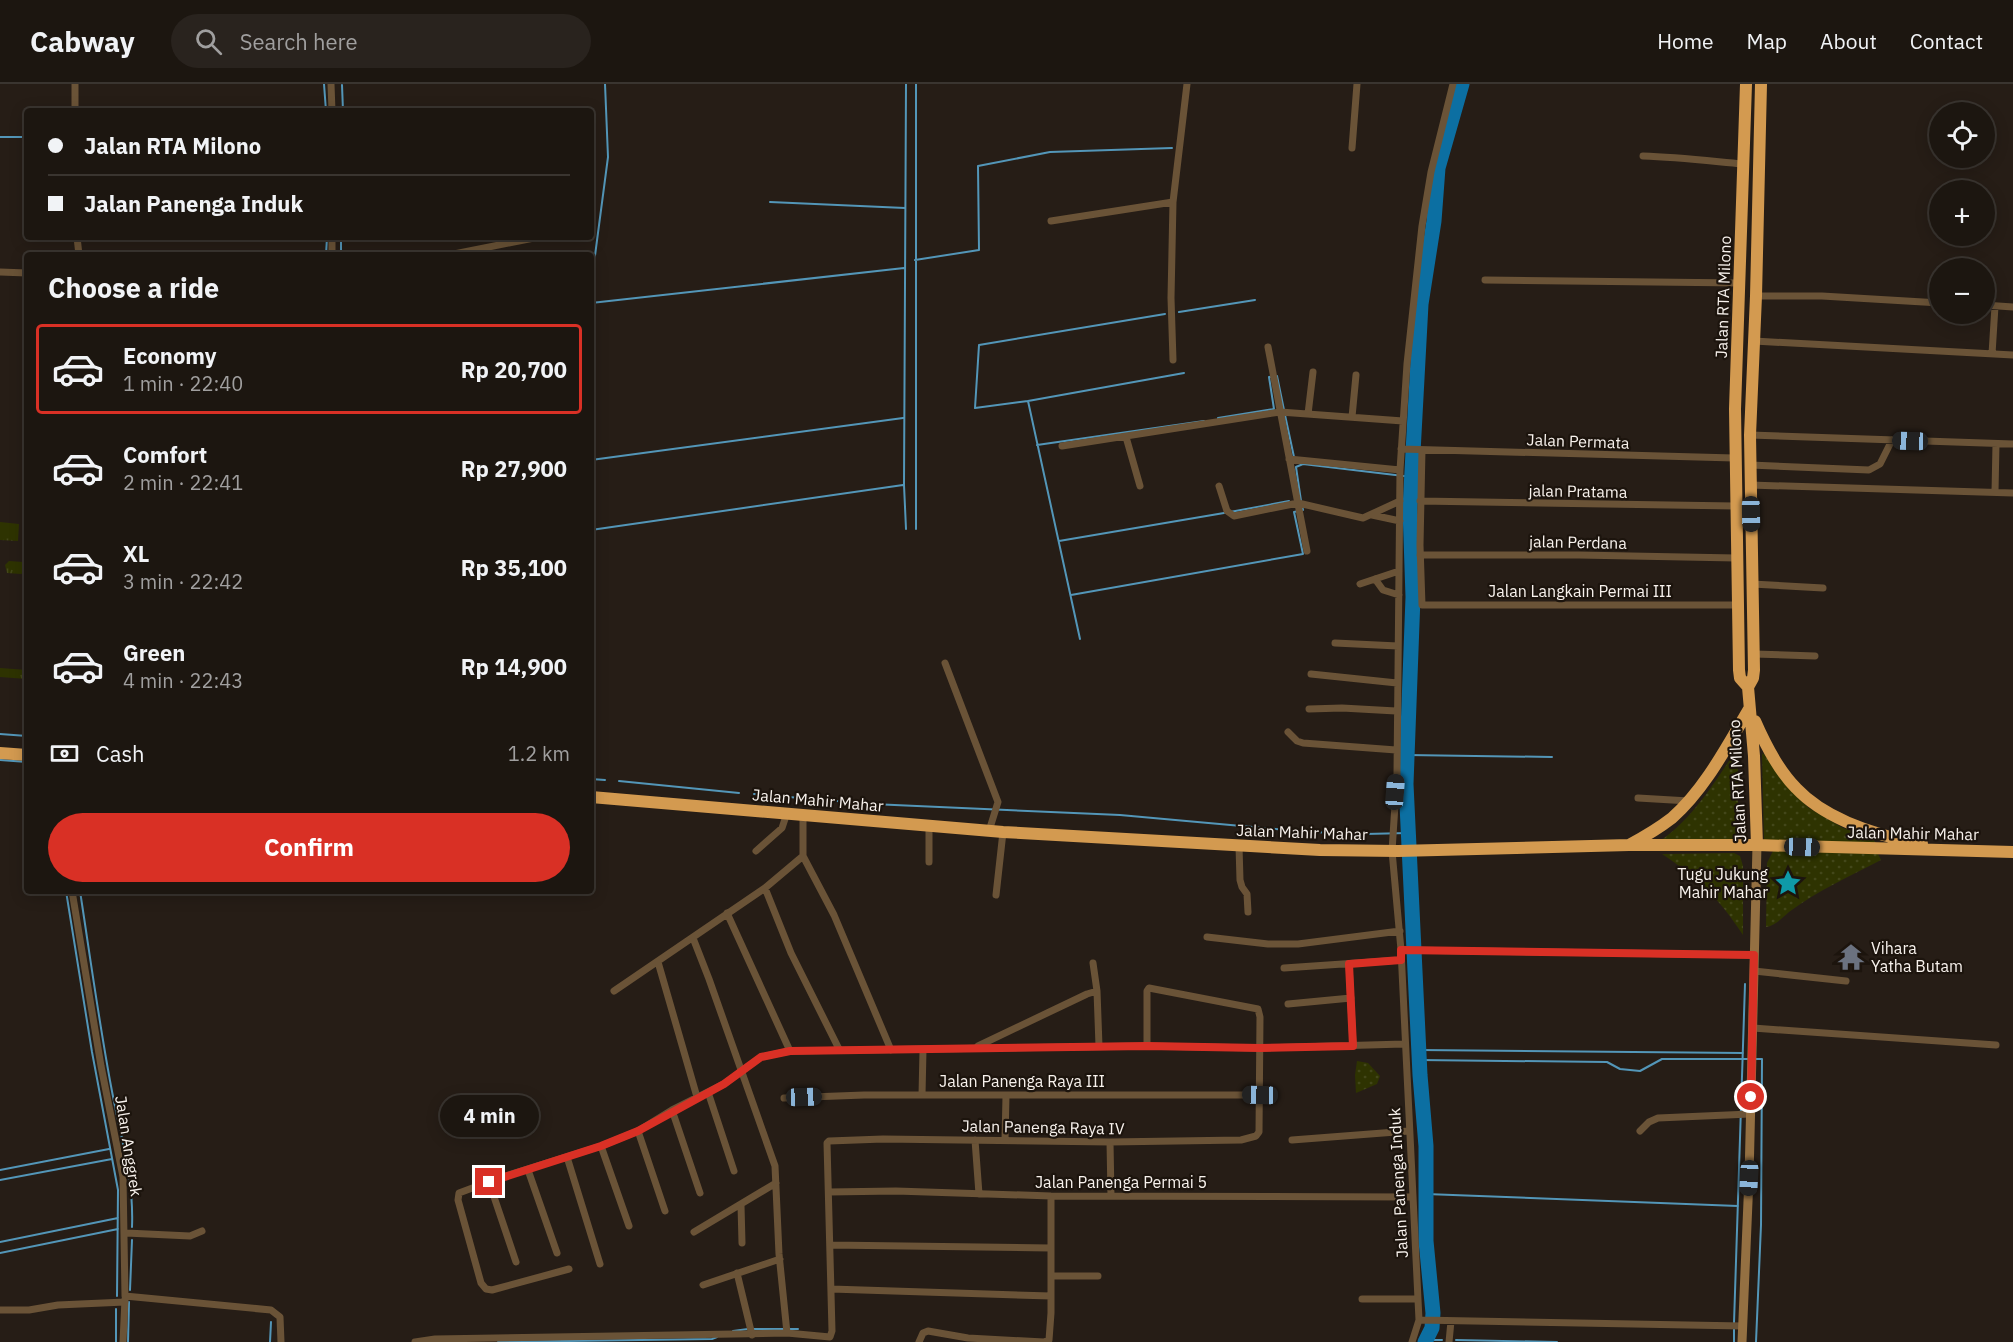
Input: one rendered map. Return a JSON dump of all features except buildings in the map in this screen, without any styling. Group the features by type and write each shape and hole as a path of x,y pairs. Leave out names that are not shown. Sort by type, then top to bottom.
{"highway":[{"name":"Jalan RTA Milono","path":"1746,84 1734,458 1739,674 1742,682 1748,687"},
{"name":"Jalan RTA Milono","path":"1757,845 1754,756 1748,687 1754,674 1750,435 1761,84"},
{"path":"1739,311 1755,311"},
{"path":"1629,845 1670,820 1689,801 1714,767 1749,709"},
{"path":"1749,709 1762,737 1783,771 1797,790 1815,804 1839,818 1884,834 1911,842 1960,850"},
{"path":"0,753 24,755"},
{"name":"Jalan Mahir Mahar","path":"594,797 989,831 1239,846 1420,851 1629,845 1757,845 2013,852"}],"street":[{"path":"75,84 75,108"},
{"path":"331,84 332,108"},
{"path":"1173,360 1171,298 1173,202 1187,84"},
{"path":"1352,148 1357,84"},
{"name":"Jalan Panenga Induk","path":"1422,1320 1418,1299 1404,1044 1401,960 1404,950 1400,931 1395,851 1400,470 1407,364 1422,226 1431,172 1453,84"},
{"path":"1643,156 1687,157 1704,161 1743,164"},
{"path":"1052,221 1173,202"},
{"path":"464,252 524,240"},
{"path":"0,273 24,273"},
{"path":"1485,280 1740,283"},
{"path":"1756,296 1822,296 1929,302"},
{"path":"1995,306 2013,308"},
{"path":"1992,354 1994,324"},
{"path":"1754,341 2013,355"},
{"path":"1268,347 1307,551"},
{"path":"1308,414 1313,372"},
{"path":"1352,417 1356,375"},
{"path":"1062,446 1280,412 1403,421"},
{"path":"1750,435 2013,444"},
{"path":"1126,437 1140,486"},
{"path":"1750,465 1869,470 1880,464 1893,440"},
{"path":"1995,492 1996,444"},
{"name":"Jalan Permata","path":"1401,449 1734,458"},
{"path":"1417,450 1420,555"},
{"path":"1289,459 1400,470"},
{"path":"1750,485 2013,493"},
{"path":"1219,486 1227,511 1231,515 1298,504 1363,518 1400,501"},
{"name":"jalan Pratama","path":"1420,501 1735,506"},
{"path":"1372,515 1400,521"},
{"name":"jalan Perdana","path":"1420,555 1736,558"},
{"name":"Jalan Langkain Permai III","path":"1420,555 1422,605 1738,605"},
{"path":"1360,584 1399,571"},
{"path":"1375,579 1383,590 1399,595"},
{"path":"1752,584 1823,588"},
{"path":"1335,643 1398,646"},
{"path":"1754,654 1815,656"},
{"path":"945,663 998,802 989,831"},
{"path":"1311,674 1397,683"},
{"path":"1309,709 1396,711"},
{"path":"1288,732 1297,741 1303,743 1396,750"},
{"path":"1638,798 1689,801"},
{"path":"756,851 783,828 787,813"},
{"path":"803,814 803,856 834,915 891,1050"},
{"path":"929,826 929,862"},
{"path":"996,895 1003,832"},
{"name":"Jalan RTA Milono","path":"1742,1342 1757,845"},
{"path":"1239,846 1240,880 1247,894 1248,912"},
{"path":"614,991 765,888 803,856"},
{"path":"765,888 791,953 839,1049"},
{"name":"Jalan Anggrek","path":"72,894 101,1065 123,1177 126,1233 123,1342"},
{"path":"727,913 790,1051"},
{"path":"1207,937 1283,945 1400,931"},
{"path":"693,938 774,1163 783,1334 776,1342"},
{"path":"1404,950 1754,955"},
{"path":"1284,968 1401,960"},
{"path":"658,962 697,1097"},
{"path":"1093,963 1097,992 1099,1046"},
{"path":"1349,964 1353,1046"},
{"path":"1754,971 1846,981"},
{"path":"1147,1046 1147,991 1151,988 1258,1009 1260,1014 1260,1095"},
{"path":"975,1048 1087,994 1097,992"},
{"path":"1288,1004 1351,998"},
{"path":"1753,1028 1996,1046"},
{"path":"569,1269 492,1290 486,1289 481,1283 458,1195 461,1191 601,1146 638,1131 708,1092 761,1057 790,1051 839,1049 923,1050 1099,1046 1260,1048 1404,1044"},
{"path":"922,1095 923,1050"},
{"path":"708,1092 734,1171"},
{"name":"Jalan Panenga Raya III","path":"784,1098 922,1095 1260,1095"},
{"name":"Jalan Panenga Raya IV","path":"829,1192 827,1143 829,1141 1241,1140 1256,1136 1259,1132 1260,1095"},
{"path":"1005,1140 1006,1096"},
{"path":"672,1110 700,1193"},
{"path":"1640,1131 1649,1122 1658,1118 1750,1114"},
{"path":"638,1131 665,1210"},
{"path":"1292,1140 1409,1131"},
{"path":"975,1140 979,1194"},
{"path":"1110,1142 1111,1196"},
{"path":"601,1146 628,1226"},
{"path":"567,1157 600,1264"},
{"path":"528,1170 557,1253"},
{"path":"489,1182 516,1262"},
{"path":"694,1233 776,1183"},
{"path":"415,1342 727,1338 783,1334 830,1337 832,1331 829,1192"},
{"name":"Jalan Panenga Permai 5","path":"829,1192 1051,1196 1413,1197"},
{"path":"919,1342 923,1333 928,1331 968,1338 1047,1341 1050,1334 1051,1196"},
{"path":"741,1204 742,1243"},
{"path":"126,1233 190,1236 202,1231"},
{"path":"830,1245 1050,1248"},
{"path":"703,1285 780,1259"},
{"path":"737,1273 752,1335"},
{"path":"1051,1276 1098,1276"},
{"path":"831,1289 1051,1296"},
{"path":"0,1310 125,1299 271,1310 280,1317 281,1342"},
{"path":"1362,1299 1418,1299"},
{"path":"1412,1342 1422,1320 1743,1326"},
{"path":"1449,1342 1451,1321"}],"green space":[{"path":"0,522 19,524 18,541 0,540"},
{"path":"9,561 23,562 24,572 7,573 5,565"},
{"path":"0,668 24,670 24,679 0,677"},
{"path":"1735,752 1738,753 1738,840 1657,843 1691,814"},
{"path":"1763,753 1794,794 1809,808 1843,828 1872,838 1876,843 1764,841"},
{"path":"1773,851 1877,852 1881,860 1822,891 1766,927 1767,863"},
{"path":"1734,853 1740,856 1743,866 1743,935 1707,890 1662,854"},
{"path":"1357,1061 1368,1063 1380,1076 1377,1084 1356,1093 1355,1075"}],"waterway":[{"path":"324,84 326,108"},
{"path":"594,263 608,157 605,84"},
{"path":"906,84 904,485 906,529"},
{"path":"916,84 916,529"},
{"path":"1425,1342 1432,1328 1433,1313 1426,1241 1426,1146 1420,1075 1406,784 1413,597 1410,508 1421,304 1434,221 1438,168 1462,84"},
{"path":"342,85 343,108"},
{"path":"0,137 24,137"},
{"path":"915,260 979,250 978,166 1050,152 1172,148"},
{"path":"770,202 905,208"},
{"path":"326,252 327,240"},
{"path":"341,240 341,252"},
{"path":"594,303 904,268"},
{"path":"1179,312 1255,300"},
{"path":"1028,401 975,408 979,345 1165,314"},
{"path":"1080,639 1028,401 1184,373"},
{"path":"1218,418 1274,409 1269,377 1277,376 1284,410"},
{"path":"1285,415 1294,457"},
{"path":"594,460 903,418"},
{"path":"1037,445 1204,421"},
{"path":"1301,501 1296,467 1303,464 1412,477"},
{"path":"594,530 903,485"},
{"path":"1230,512 1289,501"},
{"path":"1071,595 1303,554 1294,512 1303,510 1302,506"},
{"path":"1059,541 1224,513"},
{"path":"0,734 24,736"},
{"path":"1407,755 1552,757"},
{"path":"0,760 24,762"},
{"path":"594,779 605,780"},
{"path":"619,781 739,793"},
{"path":"754,794 872,804 1120,815 1309,832 1408,833"},
{"path":"1405,869 1410,948"},
{"path":"66,894 92,1052 118,1190 117,1296"},
{"path":"80,894 107,1062 129,1173 132,1227"},
{"path":"1410,953 1420,1099 1422,1234 1433,1313"},
{"path":"1734,1323 1745,984"},
{"path":"1419,1050 1743,1053"},
{"path":"1419,1060 1607,1062 1620,1069 1640,1071 1662,1059 1748,1059"},
{"path":"1754,1059 1762,1059 1761,1225 1756,1342"},
{"path":"0,1170 109,1149"},
{"path":"0,1180 112,1159"},
{"path":"1426,1194 1738,1206"},
{"path":"0,1242 118,1218"},
{"path":"0,1253 118,1229"},
{"path":"130,1290 132,1240"},
{"path":"128,1342 129,1302"},
{"path":"116,1309 116,1342"},
{"path":"270,1342 271,1322"},
{"path":"733,1331 748,1329"},
{"path":"754,1329 784,1329"},
{"path":"790,1329 798,1329"},
{"path":"1734,1329 1734,1342"},
{"path":"498,1342 712,1339 717,1337"},
{"path":"1427,1340 1442,1340"},
{"path":"1456,1340 1557,1342"}],"place":[{"name":"Tugu Jukung Mahir Mahar","path":"1788,883"},
{"name":"Vihara Yatha Butam","path":"1851,957"}],"route":[{"path":"489,1182 601,1146 638,1131 672,1110 724,1084 761,1057 790,1051 1147,1046 1260,1048 1353,1046 1349,964 1401,960 1401,950 1754,955 1751,1097"}]}
